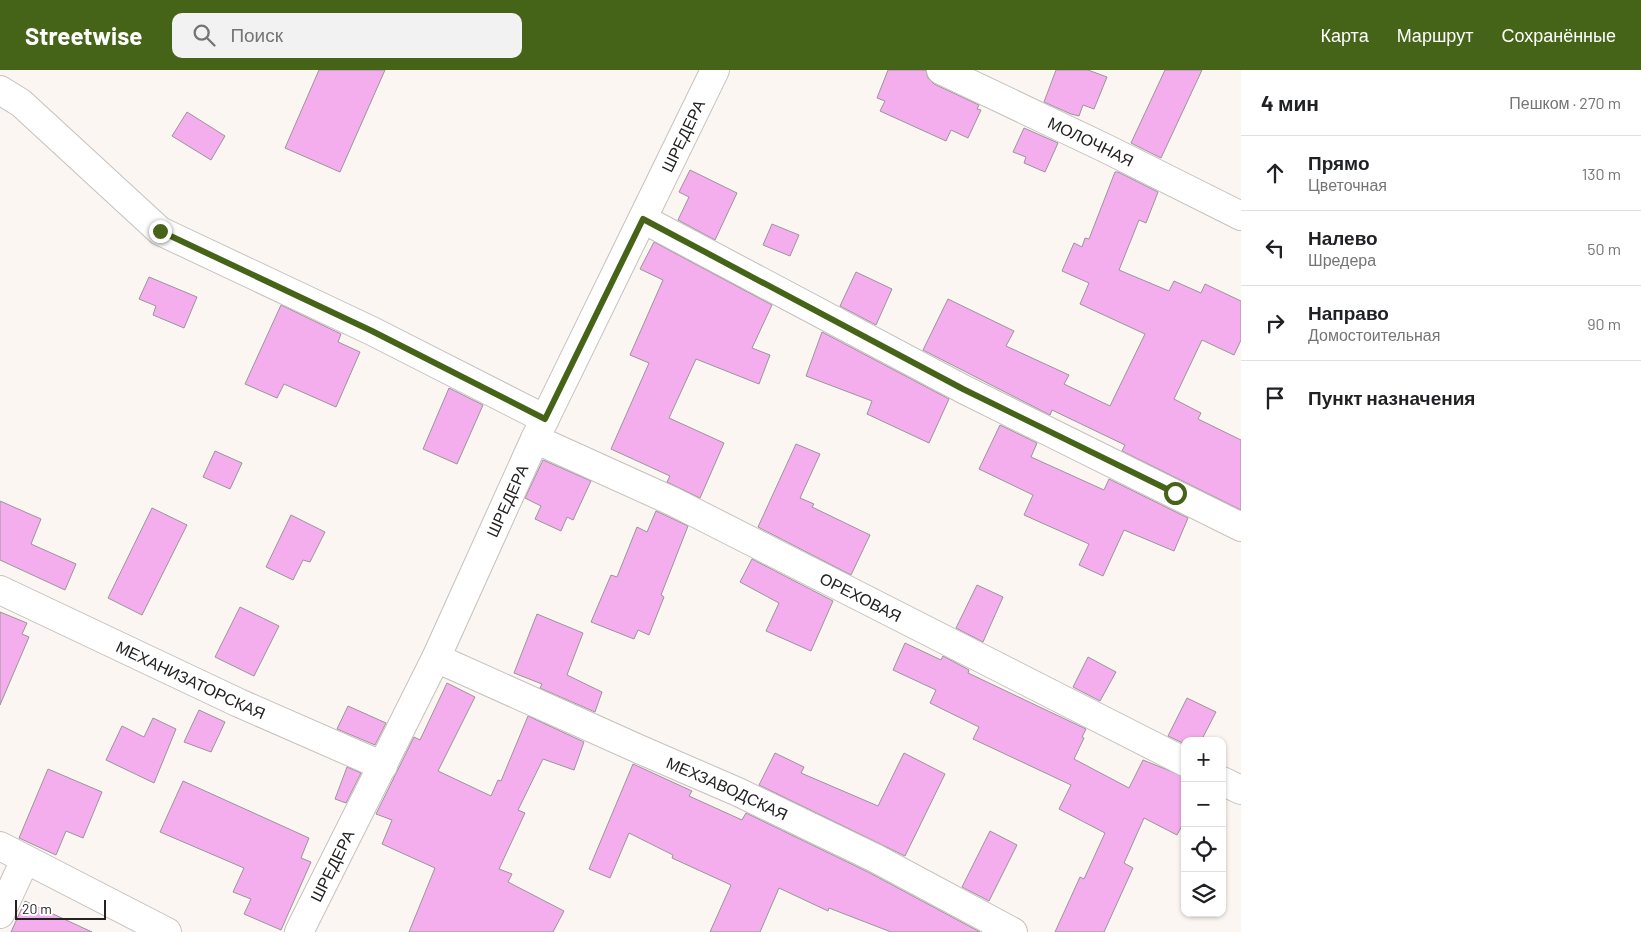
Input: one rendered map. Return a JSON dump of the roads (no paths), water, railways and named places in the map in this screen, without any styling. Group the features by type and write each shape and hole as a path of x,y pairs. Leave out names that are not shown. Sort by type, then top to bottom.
{"street":[{"name":"МОЛОЧНАЯ","path":"941,70 1105,148 1241,216"},
{"name":"ШРЕДЕРА","path":"299,932 436,658 540,429 643,219 707,72"},
{"name":"ОРЕХОВАЯ","path":"0,90 21,103 160,231 372,331 540,429 674,502 1181,760"},
{"path":"643,219 963,389 1241,527"},
{"name":"МЕХАНИЗАТОРСКАЯ","path":"0,590 239,702 383,766"},
{"name":"МЕХЗАВОДСКАЯ","path":"436,658 738,792 858,849 1013,932"},
{"path":"1224,782 1241,790"},
{"path":"0,846 167,932"},
{"path":"0,914 25,860"}]}
